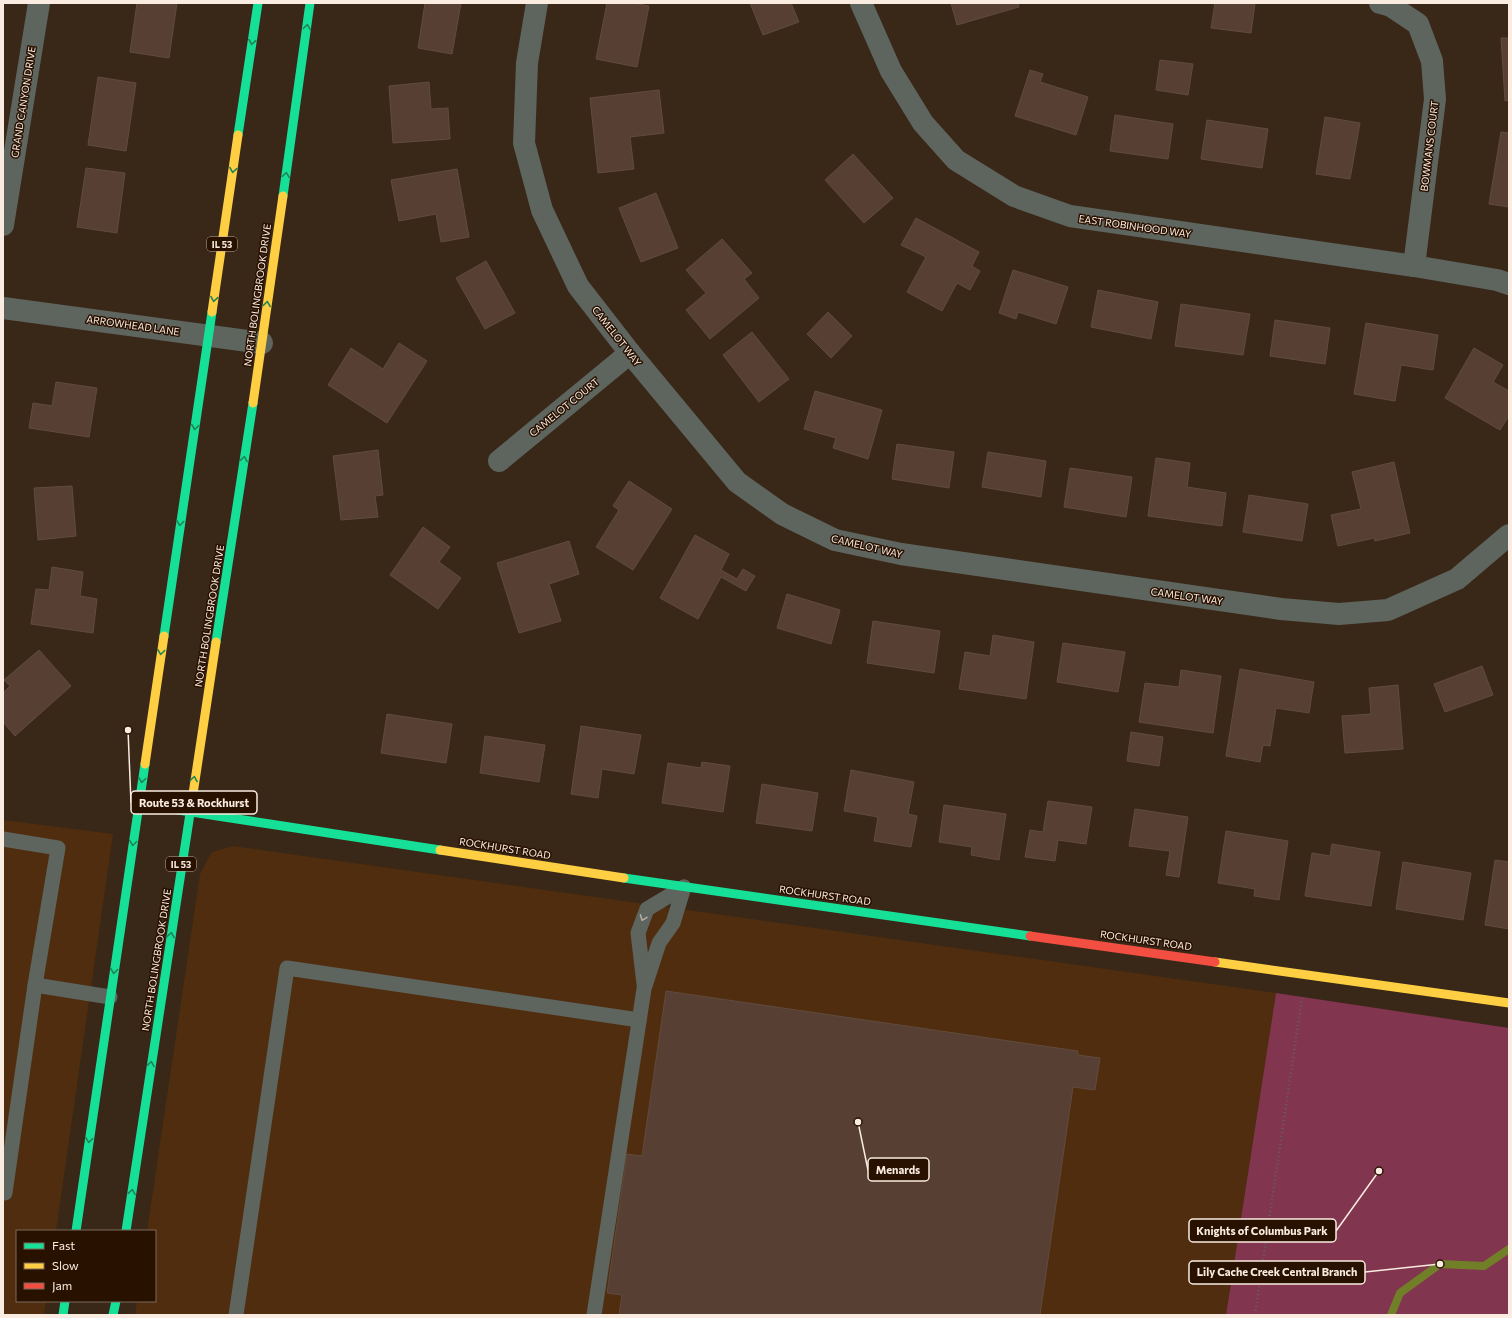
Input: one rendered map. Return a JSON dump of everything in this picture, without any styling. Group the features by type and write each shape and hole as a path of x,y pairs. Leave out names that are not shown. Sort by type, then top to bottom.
{"main road":[{"name":"IL 53","path":"76,1230 258,3"},
{"name":"NORTH BOLINGBROOK DRIVE","path":"126,1230 262,342 310,3"},
{"name":"ROCKHURST ROAD","path":"139,804 684,887 1509,1003"},
{"path":"63,1315 65,1302"},
{"path":"114,1315 116,1302"}],"street":[{"name":"GRAND CANYON DRIVE","path":"3,224 39,3"},
{"name":"CAMELOT WAY","path":"537,3 527,63 524,143 542,210 578,286 630,353 737,482 782,514 835,540 900,554 1281,609 1339,614 1388,610 1457,579 1509,535"},
{"name":"EAST ROBINHOOD WAY","path":"861,3 891,71 924,123 956,160 1014,196 1070,216 1414,266 1497,280 1509,284"},
{"name":"BOWMANS COURT","path":"1380,3 1392,6 1418,24 1432,61 1435,99 1414,266"},
{"name":"ARROWHEAD LANE","path":"3,308 262,342"},
{"name":"CAMELOT COURT","path":"499,461 630,353"}],"lane":[{"path":"3,839 58,848 35,985 5,1193 3,1193"},
{"path":"644,989 638,933 647,909 684,887"},
{"path":"594,1315 644,989 659,943 673,923 684,887"},
{"path":"236,1315 287,968 639,1020"},
{"path":"35,985 110,997"}],"path":[{"path":"1255,1315 1306,974"}],"shaded area":[{"path":"3,820 113,834 56,1230 16,1230 16,1302 46,1302 44,1315 3,1315"},
{"path":"233,846 1276,993 1226,1315 135,1315 137,1302 156,1302 156,1230 147,1230 200,874 212,852"},
{"path":"1276,993 1509,1028 1509,1315 1226,1315"}],"building":[{"path":"137,3 177,3 169,58 130,52"},
{"path":"425,3 461,3 452,54 418,48"},
{"path":"607,3 632,3 649,6 637,67 596,59"},
{"path":"750,3 791,3 799,22 763,35"},
{"path":"951,3 1018,3 1019,7 957,25"},
{"path":"1215,3 1255,3 1251,33 1211,28"},
{"path":"1501,38 1509,38 1509,100 1505,101"},
{"path":"1160,60 1193,64 1188,95 1156,90"},
{"path":"1030,70 1043,74 1040,82 1088,97 1076,135 1015,116"},
{"path":"98,77 136,83 126,151 88,145"},
{"path":"429,82 431,109 448,108 450,139 393,143 389,86"},
{"path":"659,90 664,133 630,137 634,169 598,173 590,98"},
{"path":"1115,115 1173,124 1168,159 1110,151"},
{"path":"1325,117 1360,123 1350,179 1316,174"},
{"path":"1207,120 1268,129 1262,168 1201,159"},
{"path":"1501,132 1509,133 1509,207 1489,204"},
{"path":"853,154 893,198 864,223 825,180"},
{"path":"86,168 125,173 117,233 77,227"},
{"path":"457,169 469,237 441,242 436,214 399,221 391,180"},
{"path":"656,193 678,248 641,262 619,208"},
{"path":"916,218 979,252 972,266 980,271 970,290 957,283 942,311 907,292 926,257 901,245"},
{"path":"722,239 752,273 744,279 759,298 710,339 686,310 706,293 686,270"},
{"path":"486,261 515,313 485,329 456,278"},
{"path":"1013,270 1068,287 1056,324 1018,312 1016,319 999,313"},
{"path":"1098,290 1158,302 1151,339 1091,327"},
{"path":"1181,304 1250,314 1243,355 1175,346"},
{"path":"828,312 852,336 831,358 807,334"},
{"path":"1275,320 1330,328 1325,364 1270,356"},
{"path":"1366,323 1438,335 1433,370 1401,365 1395,401 1354,394"},
{"path":"752,332 789,379 759,402 723,355"},
{"path":"399,343 427,361 387,423 328,385 351,348 383,369"},
{"path":"1474,348 1503,365 1493,382 1509,391 1509,416 1500,430 1445,398"},
{"path":"56,382 97,388 89,437 29,428 33,403 52,406"},
{"path":"815,391 882,410 868,459 833,448 836,438 804,429"},
{"path":"897,444 954,452 949,488 892,479"},
{"path":"378,450 383,495 375,496 378,517 341,520 333,456"},
{"path":"988,452 1046,461 1041,497 982,487"},
{"path":"1156,458 1190,463 1187,487 1226,493 1222,526 1148,516"},
{"path":"1394,462 1410,533 1375,541 1374,538 1338,546 1331,515 1361,509 1352,472"},
{"path":"1070,468 1132,477 1126,517 1064,507"},
{"path":"629,481 672,509 633,570 596,547 619,510 613,506"},
{"path":"72,486 76,536 38,540 34,488"},
{"path":"1249,495 1308,504 1302,541 1243,532"},
{"path":"423,527 450,547 439,562 461,578 438,609 390,575"},
{"path":"695,535 729,554 721,570 737,579 743,569 755,576 746,591 721,577 698,619 660,598"},
{"path":"569,541 579,574 549,584 561,621 519,633 497,563"},
{"path":"52,567 83,572 80,596 97,599 93,633 31,624 36,589 49,590"},
{"path":"787,594 840,610 831,644 777,628"},
{"path":"873,621 940,631 934,673 867,663"},
{"path":"993,635 1034,642 1026,699 959,689 965,652 990,656"},
{"path":"1063,643 1125,652 1118,692 1057,682"},
{"path":"39,650 71,686 15,736 3,722 3,693 10,686 4,680"},
{"path":"1482,666 1493,695 1445,712 1434,684"},
{"path":"1240,669 1314,682 1309,713 1276,708 1270,746 1263,745 1260,762 1226,756"},
{"path":"1181,670 1221,676 1213,733 1139,722 1145,683 1179,687"},
{"path":"1398,685 1403,749 1345,753 1342,716 1371,714 1369,688"},
{"path":"387,714 452,724 446,763 381,753"},
{"path":"581,726 641,735 634,774 602,769 598,798 571,794"},
{"path":"1131,732 1163,737 1159,766 1127,761"},
{"path":"485,736 545,745 539,782 480,773"},
{"path":"702,762 730,766 723,812 662,803 668,763 701,768"},
{"path":"851,770 914,782 908,814 917,816 911,847 874,841 878,817 844,811"},
{"path":"762,784 818,793 812,831 756,823"},
{"path":"1048,801 1092,807 1086,844 1058,840 1055,861 1025,857 1030,830 1043,832"},
{"path":"944,805 1006,814 999,860 971,855 972,847 939,842"},
{"path":"1135,809 1188,817 1179,877 1166,875 1170,851 1129,846"},
{"path":"1226,831 1288,841 1279,900 1254,896 1255,889 1218,883"},
{"path":"1332,844 1380,852 1371,906 1305,896 1312,853 1330,856"},
{"path":"1495,860 1509,862 1509,929 1485,925"},
{"path":"1403,862 1471,873 1463,920 1396,909"},
{"path":"666,991 1078,1051 1078,1055 1100,1058 1095,1090 1073,1087 1040,1315 619,1315 622,1295 607,1293 627,1154 642,1156"}],"waterway":[{"path":"1391,1315 1400,1293 1440,1264 1484,1266 1509,1249"}],"traffic: fast":[{"path":"238,135 258,3"},
{"path":"283,196 310,3"},
{"path":"164,636 212,312"},
{"path":"216,642 253,403"},
{"path":"76,1230 145,764"},
{"path":"139,804 440,850"},
{"path":"126,1230 191,807"},
{"path":"624,878 1030,936"},
{"path":"63,1315 65,1302"},
{"path":"113,1315 116,1302"}],"traffic: slow":[{"path":"212,312 238,135"},
{"path":"253,403 283,196"},
{"path":"145,764 164,636"},
{"path":"191,807 216,642"},
{"path":"440,850 624,878"},
{"path":"1215,962 1509,1003"}],"traffic: jam":[{"path":"1030,936 1215,962"}],"place":[{"name":"Route 53 & Rockhurst","path":"128,730"},
{"name":"Menards","path":"858,1122"},
{"name":"Knights of Columbus Park","path":"1379,1171"},
{"name":"Lily Cache Creek Central Branch","path":"1440,1264"}]}
